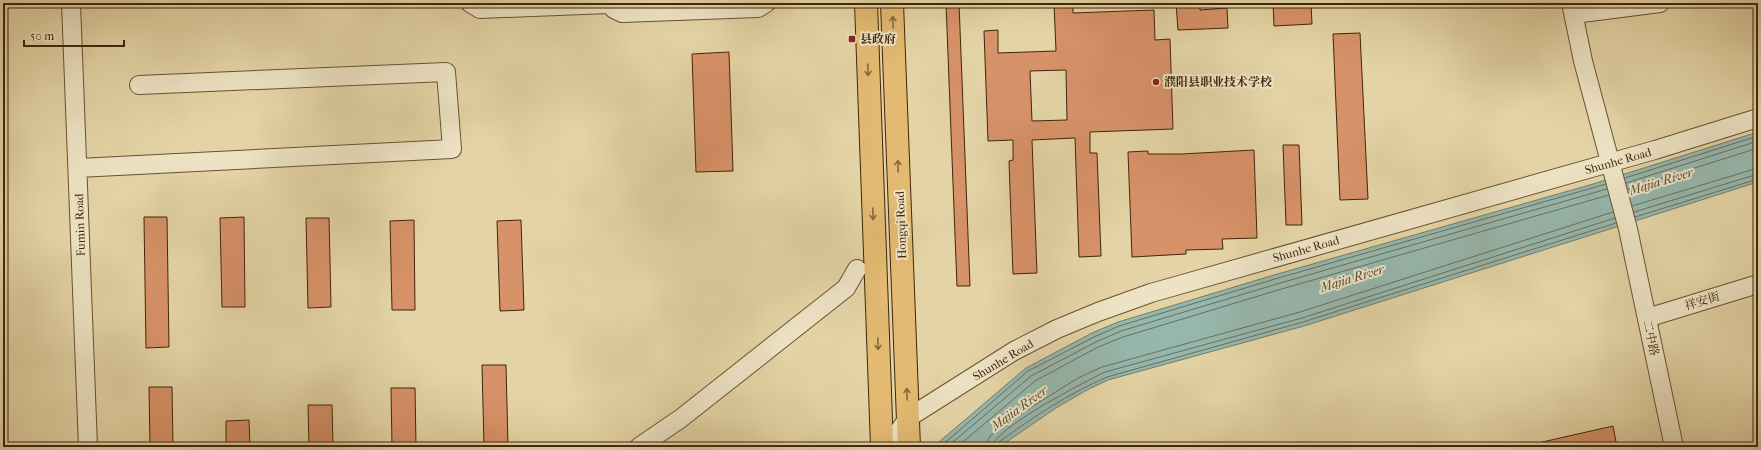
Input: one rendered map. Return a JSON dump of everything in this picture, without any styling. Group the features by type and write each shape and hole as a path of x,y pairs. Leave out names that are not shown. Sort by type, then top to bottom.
{"main road":[{"path":"866,3 882,447"},
{"name":"Hongqi Road","path":"892,3 909,447"},
{"path":"869,109 896,108"}],"street":[{"name":"Fumin Road","path":"71,3 88,447"},
{"path":"470,3 480,9 609,3 614,9 622,13 758,8 766,3"},
{"path":"1572,8 1660,3"},
{"name":"二中路","path":"1572,8 1583,61 1628,229 1674,447"},
{"path":"78,168 452,149 446,72 139,85"},
{"name":"Shunhe Road","path":"888,447 908,418 1014,351 1057,329 1098,312 1151,293 1611,165 1758,118"},
{"path":"639,447 680,419 846,288 857,270"},
{"name":"祥安街","path":"1647,318 1758,284"}],"water":[{"name":"Majia River","path":"1758,132 1758,182 1304,326 1108,380 1085,391 1056,408 999,447 933,447 1026,368 1092,333 1118,322 1274,275 1593,184"}],"building":[{"path":"946,3 959,3 970,286 957,286"},
{"path":"1054,3 1073,3 1073,13 1154,10 1155,40 1170,39 1173,129 1090,132 1090,153 1097,153 1101,256 1079,257 1075,138 1032,140 1037,273 1013,274 1009,161 1013,160 1013,140 988,141 984,31 998,30 998,53 1056,51","holes":["1066,70 1067,120 1032,121 1030,71"]},
{"path":"1176,3 1200,3 1200,10 1227,8 1228,28 1178,30"},
{"path":"1273,3 1311,3 1312,24 1274,26"},
{"path":"1360,33 1368,199 1340,200 1333,34"},
{"path":"729,52 733,171 696,172 692,54"},
{"path":"1283,145 1299,145 1302,225 1286,225"},
{"path":"1254,150 1257,238 1222,239 1223,249 1186,250 1186,254 1132,257 1128,152 1148,151 1148,154 1182,154"},
{"path":"144,217 167,217 169,347 146,348"},
{"path":"244,217 245,307 222,307 220,218"},
{"path":"306,218 329,218 331,307 308,308"},
{"path":"414,220 415,310 392,310 390,221"},
{"path":"521,220 524,310 500,311 497,221"},
{"path":"482,365 506,365 508,447 484,447"},
{"path":"149,387 172,387 173,447 150,447"},
{"path":"391,388 415,388 416,447 392,447"},
{"path":"308,405 332,405 333,447 309,447"},
{"path":"249,420 250,447 226,447 226,421"},
{"path":"1613,426 1617,447 1538,447 1538,443"}],"place":[{"name":"县政府","path":"852,39"},
{"name":"濮阳县职业技术学校","path":"1156,82"}]}
